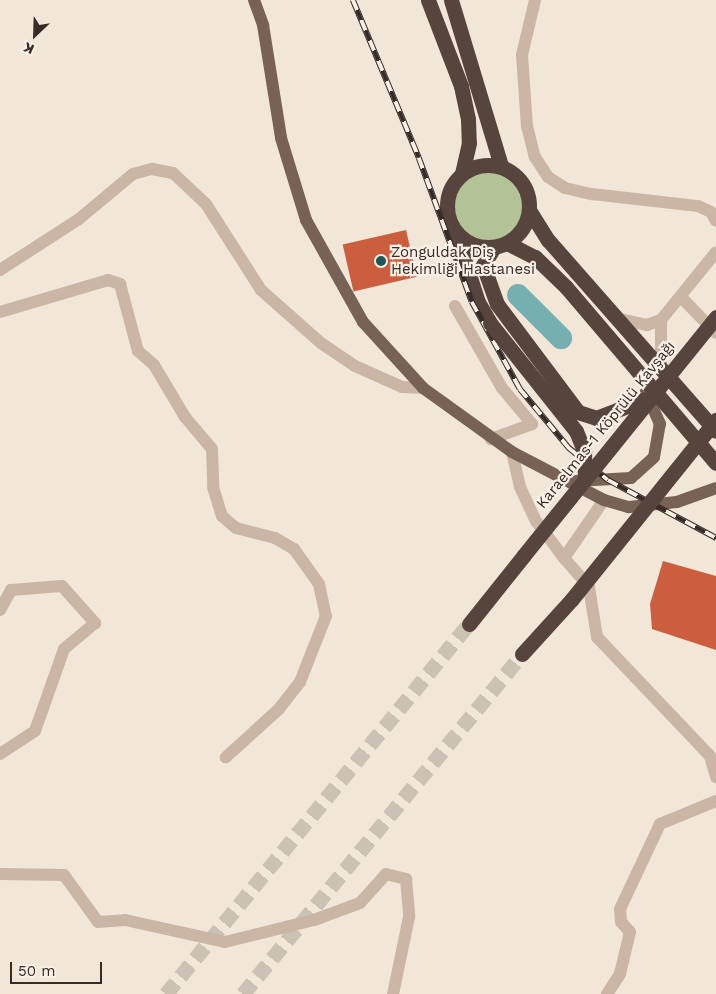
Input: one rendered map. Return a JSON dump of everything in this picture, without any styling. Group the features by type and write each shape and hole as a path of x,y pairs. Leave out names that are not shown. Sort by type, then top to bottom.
{"highway":[{"path":"428,0 461,86 468,119 469,143 462,173 447,195 448,215 478,302 490,324 576,431 584,452 585,478"},
{"path":"451,0 501,166"},
{"path":"462,173 481,165 501,166 523,183 529,210 548,240 716,431"},
{"path":"529,210 518,235 501,245 483,265 497,304 578,412 596,418 648,398"},
{"path":"456,234 480,247 501,245 522,248 541,263 634,367 716,463"},
{"name":"Karaelmas-1 Köprülü Kavşağı","path":"470,624 648,398 716,317"},
{"path":"522,654 572,599 716,420"}],"main road":[{"path":"254,0 263,25 281,138 306,220 363,322 423,388 491,439 512,452 560,480 604,500 629,507 677,502 716,488"},
{"path":"560,480 631,478 654,457 660,424 634,367"}],"street":[{"path":"535,0 522,54 527,126 534,157 548,177 565,188 592,194 698,206 710,212 716,221"},
{"path":"0,270 79,219 133,174 152,169 173,173 206,204 261,290 321,343 355,366 402,386 423,388"},
{"path":"616,318 647,325 661,320 716,252"},
{"path":"0,312 108,280 120,284 138,351 154,365 186,417 212,448 213,487 222,516 236,528 275,538 294,549 319,584 326,616 300,682 279,709 226,757"},
{"path":"681,297 716,333"},
{"path":"455,306 502,388 532,424 491,439"},
{"path":"661,320 661,369"},
{"path":"512,452 520,487 536,521 589,588 597,637 710,756 716,778"},
{"path":"564,558 604,500"},
{"path":"0,610 11,590 62,586 95,624 64,649 34,731 0,754"},
{"path":"607,994 620,974 630,932 621,922 620,909 660,824 716,801"},
{"path":"0,874 64,875 98,922 125,920 225,942 314,920 360,903 386,874 406,879 409,917 393,994"}],"green space":[{"path":"481,168 495,168 509,174 520,185 524,191 526,206 524,221 515,233 503,242 481,244 467,238 456,227 450,213 450,199 456,185 467,174"}],"building":[{"name":"Zonguldak Diş Hekimliği Hastanesi","path":"406,230 417,277 353,291 343,245"},
{"path":"663,561 716,576 716,650 652,629 650,604"}],"waterway":[{"path":"518,295 561,338"}],"tunnel":[{"path":"166,994 469,624"},
{"path":"243,994 522,654"}],"railway":[{"path":"353,0 419,158 472,302 520,389 569,448 608,480 716,538"}],"place":[{"name":"Zonguldak Diş Hekimliği Hastanesi","path":"381,261"}]}
